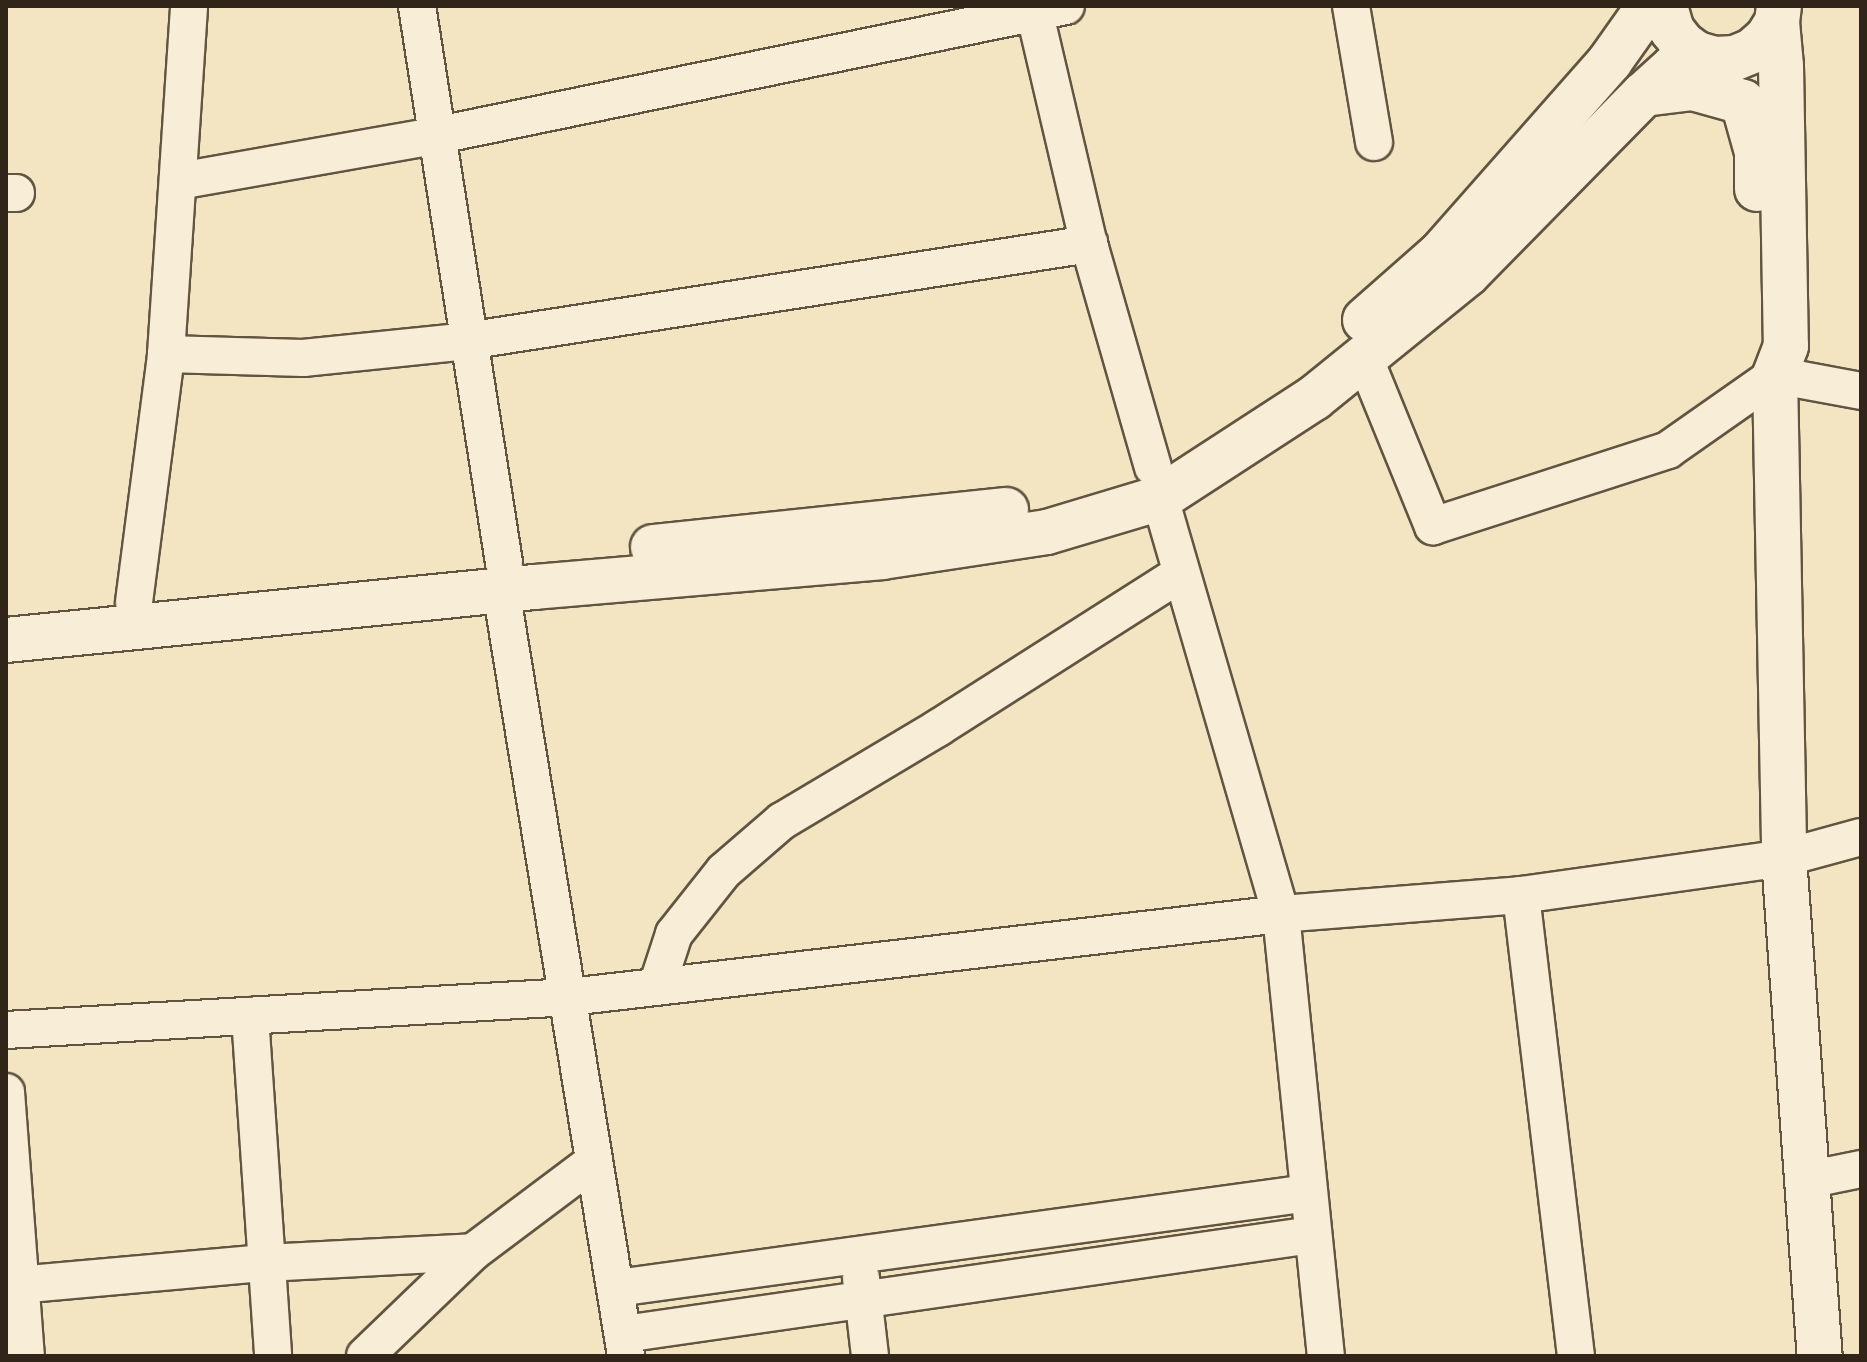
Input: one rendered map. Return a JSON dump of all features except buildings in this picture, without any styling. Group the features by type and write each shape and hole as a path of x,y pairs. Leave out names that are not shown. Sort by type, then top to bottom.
{"main road":[{"path":"1156,483 1300,376 1441,253 1610,61 1649,6"},
{"path":"1665,6 1672,30 1706,56 1743,102 1757,152 1756,343 1775,375"},
{"path":"6,640 1023,508 1090,492 1156,483 1314,398 1467,274 1675,66 1706,56 1735,58 1752,51 1767,38 1778,14"},
{"path":"1778,14 1786,346 1775,375 1784,858 1820,1356"},
{"path":"1644,94 1693,88 1743,102"},
{"path":"6,615 134,602 502,576"}],"street":[{"path":"134,602 166,354 189,6"},
{"path":"417,6 439,135 502,576 625,1345 863,1299 1312,1235"},
{"path":"1351,6 1374,142"},
{"path":"179,181 439,135 1045,8 1089,244 1281,914 1326,1356"},
{"path":"166,354 303,358 467,341 1089,244"},
{"path":"1364,357 1433,526 1668,450 1775,375 1861,391"},
{"path":"657,986 674,934 724,871 782,821 938,728 1181,573"},
{"path":"6,1030 570,997 1281,914 1521,895 1784,858 1861,837"},
{"path":"1521,895 1576,1356"},
{"path":"250,1016 273,1356"},
{"path":"6,1092 13,1286 26,1356"},
{"path":"365,1356 473,1252 594,1161"},
{"path":"1807,1180 1861,1169"},
{"path":"617,1288 1308,1193"},
{"path":"13,1286 265,1263 473,1252"},
{"path":"859,1254 870,1356"}]}
